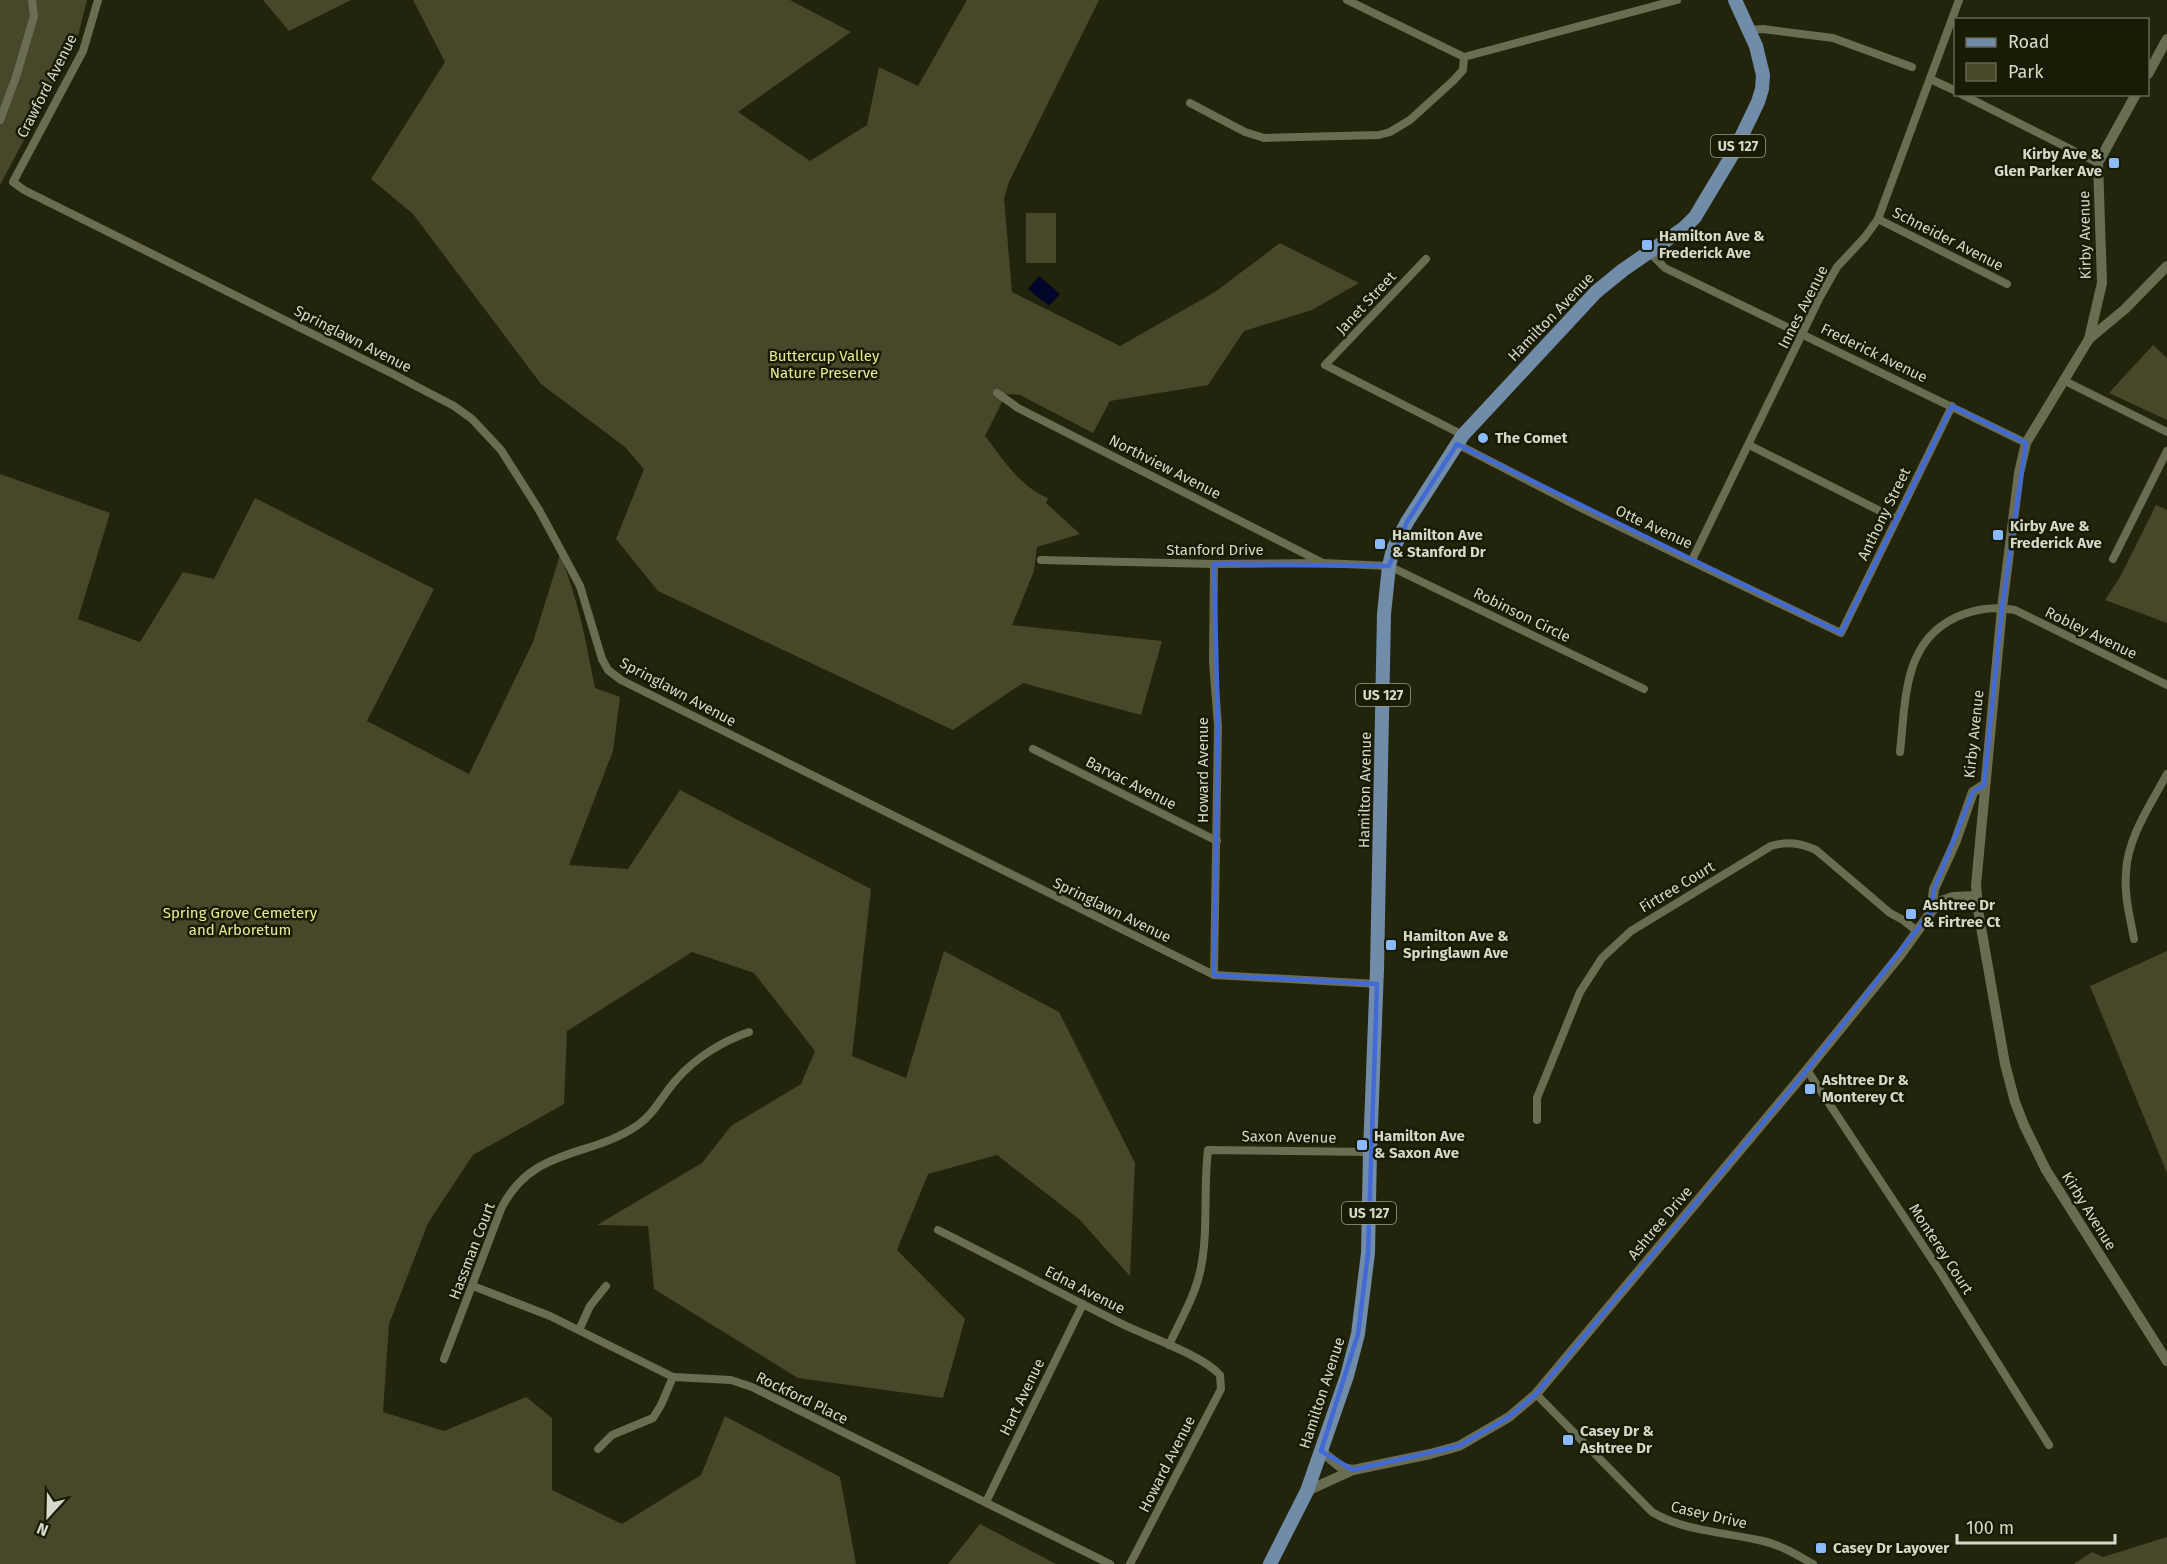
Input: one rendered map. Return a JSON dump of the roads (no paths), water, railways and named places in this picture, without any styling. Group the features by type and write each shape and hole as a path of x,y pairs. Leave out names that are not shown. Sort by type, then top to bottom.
{"main road":[{"name":"Hamilton Avenue","path":"1269,1564 1307,1491 1347,1376 1358,1334 1368,1254 1377,984 1384,614 1393,549 1460,439 1596,292 1623,270 1680,232 1695,217 1734,152 1750,121 1762,89 1763,75 1756,46 1735,0"}],"street":[{"path":"0,120 16,77 34,16 32,0"},
{"name":"Crawford Avenue","path":"14,182 83,51 98,0"},
{"path":"1347,0 1464,57 1677,0"},
{"name":"Innes Avenue","path":"1692,560 1804,334 1820,297 1838,267 1878,219 1959,0"},
{"path":"1749,30 1763,29 1833,38 1912,67"},
{"path":"2149,72 2167,39"},
{"path":"1191,103 1254,136 1264,138 1379,135 1401,127 1445,88 1463,70 1464,57"},
{"path":"1930,79 1954,91"},
{"path":"1965,96 2098,164 2135,96"},
{"name":"Kirby Avenue","path":"2098,164 2102,283 2089,339 2026,443 2019,473 2002,608 1976,864 1977,896 2005,1064 2024,1125 2046,1170 2167,1361"},
{"name":"Springlawn Avenue","path":"14,182 44,200 391,373 454,406 472,419 501,450 538,510 580,586 602,659 608,670 621,680 1214,975 1377,984"},
{"name":"Schneider Avenue","path":"1878,219 2007,284"},
{"name":"Frederick Avenue","path":"1649,252 1665,268 2026,443"},
{"name":"Janet Street","path":"1325,365 1426,259"},
{"path":"2089,339 2125,309 2167,266"},
{"name":"Otte Avenue","path":"1325,365 1587,511 1841,633"},
{"path":"2063,380 2167,432"},
{"name":"Northview Avenue","path":"997,393 1018,408 1323,563"},
{"name":"Anthony Street","path":"1841,633 1952,406"},
{"path":"1749,445 1896,519"},
{"path":"2113,560 2167,451"},
{"name":"Stanford Drive","path":"1041,561 1323,563 1389,566"},
{"name":"Howard Avenue","path":"1214,564 1213,662 1218,726 1214,975"},
{"name":"Robinson Circle","path":"1389,566 1644,689"},
{"path":"1899,752 1907,686 1920,647 1933,631 1952,619 1970,612 2002,608"},
{"name":"Robley Avenue","path":"2002,608 2015,610 2167,686"},
{"name":"Barvac Avenue","path":"1034,749 1217,841"},
{"path":"2134,939 2126,888 2128,859 2135,836 2167,774"},
{"path":"1931,912 1934,889 1955,843 1973,792 1984,785"},
{"name":"Firtree Court","path":"1537,1120 1537,1098 1576,1002 1590,974 1602,958 1631,931 1771,846 1789,842 1803,844 1816,850 1890,913 1917,931"},
{"name":"Ashtree Drive","path":"1307,1491 1353,1470 1459,1446 1509,1417 1536,1394 1807,1070 1901,954 1931,912 1941,901 1953,897 1977,896"},
{"name":"Hassman Court","path":"444,1359 501,1209 509,1192 520,1180 534,1168 622,1135 640,1124 653,1112 685,1071 728,1039 749,1032"},
{"name":"Monterey Court","path":"1807,1070 1941,1273 2049,1445"},
{"name":"Saxon Avenue","path":"1169,1345 1191,1299 1200,1271 1208,1150 1370,1152"},
{"name":"Edna Avenue","path":"938,1230 1118,1323 1213,1367 1220,1375"},
{"name":"Rockford Place","path":"473,1286 550,1316 674,1377 731,1380 752,1387 1110,1564"},
{"path":"579,1330 590,1306 606,1286"},
{"name":"Hart Avenue","path":"986,1502 1083,1304"},
{"name":"Howard Avenue","path":"1130,1564 1221,1389 1220,1375"},
{"path":"598,1449 612,1435 653,1418 674,1377"},
{"name":"Casey Drive","path":"1536,1394 1652,1512 1674,1523 1778,1545 1813,1564"},
{"path":"1321,1452 1342,1468 1353,1470"}],"water":[{"path":"1039,276 1060,294 1049,306 1028,289"}],"place":[{"name":"Kirby Ave & Glen Parker Ave","path":"2114,163"},
{"name":"Hamilton Ave & Frederick Ave","path":"1647,245"},
{"name":"The Comet","path":"1483,438"},
{"name":"Kirby Ave & Frederick Ave","path":"1998,535"},
{"name":"Hamilton Ave & Stanford Dr","path":"1380,544"},
{"name":"Ashtree Dr & Firtree Ct","path":"1911,914"},
{"name":"Hamilton Ave & Springlawn Ave","path":"1391,945"},
{"name":"Ashtree Dr & Monterey Ct","path":"1810,1089"},
{"name":"Hamilton Ave & Saxon Ave","path":"1362,1145"},
{"name":"Casey Dr & Ashtree Dr","path":"1568,1440"},
{"name":"Casey Dr Layover","path":"1821,1548"}],"park label":[{"name":"Buttercup Valley Nature Preserve","path":"824,364"},
{"name":"Spring Grove Cemetery and Arboretum","path":"240,922"}]}
